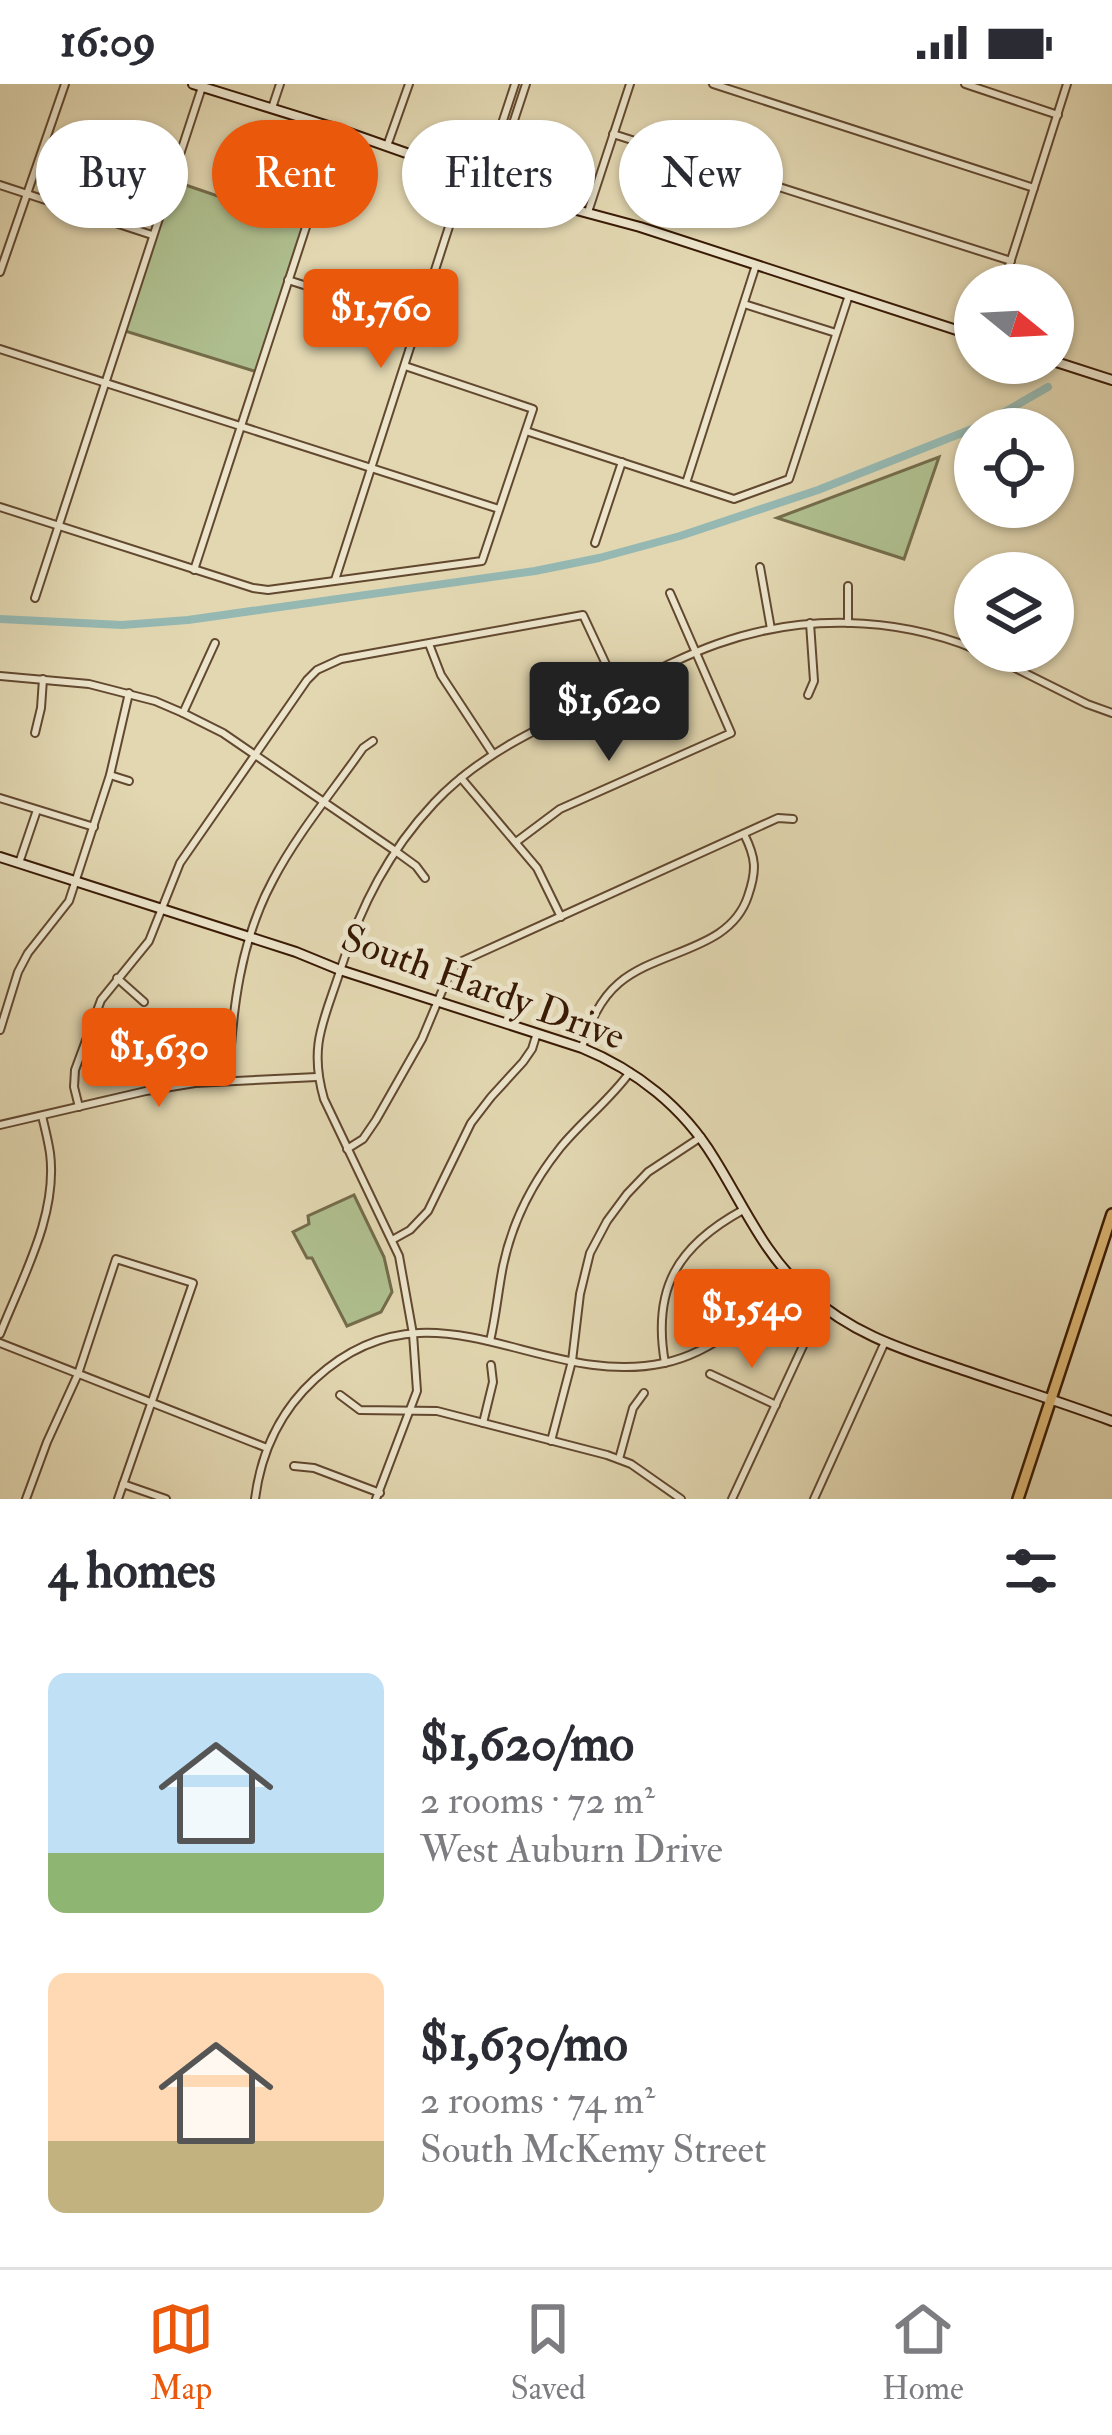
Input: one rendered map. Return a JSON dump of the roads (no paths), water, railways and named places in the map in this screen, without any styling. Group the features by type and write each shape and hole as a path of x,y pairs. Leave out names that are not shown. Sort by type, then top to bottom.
{"main road":[{"path":"1018,1499 1112,1214"}],"street":[{"path":"0,272 65,84"},
{"path":"272,108 280,84"},
{"path":"387,146 409,84"},
{"path":"503,120 515,84"},
{"path":"514,120 526,84"},
{"path":"595,189 629,84"},
{"path":"713,84 1034,188"},
{"path":"965,84 1058,115"},
{"path":"1010,264 1067,84"},
{"path":"35,598 197,85 310,120"},
{"path":"613,134 1011,261"},
{"path":"378,143 402,151"},
{"path":"0,185 152,235"},
{"path":"595,216 954,329"},
{"path":"194,570 305,228"},
{"path":"335,580 449,228"},
{"path":"686,483 756,265"},
{"path":"287,280 419,322"},
{"path":"526,431 734,499 789,479 849,295"},
{"path":"744,304 836,334"},
{"path":"0,349 499,509"},
{"path":"0,507 244,587 268,590 482,561 533,409 405,366"},
{"path":"1074,368 1112,380"},
{"path":"595,543 622,462"},
{"path":"760,567 771,629"},
{"path":"848,586 848,623"},
{"path":"516,842 560,809 731,733 670,593"},
{"path":"79,1107 75,1070 101,1000 149,941 180,863 317,670 340,659 583,615 618,690"},
{"path":"808,694 814,681 810,623"},
{"path":"294,1466 314,1468 378,1496 418,1382 404,1274 317,1077 320,1030 340,970 369,894 394,850 429,808 493,754 696,652 771,629 810,623 911,628 954,642"},
{"path":"184,713 215,643"},
{"path":"429,644 441,675 493,754"},
{"path":"1022,672 1112,713"},
{"path":"0,676 89,684 184,713 255,754 416,866 425,878"},
{"path":"35,734 43,679"},
{"path":"0,1030 28,953 69,901 110,776 129,693"},
{"path":"229,1079 240,973 273,880 362,748 373,741"},
{"path":"110,776 129,781"},
{"path":"460,778 537,868 560,917"},
{"path":"0,798 94,827"},
{"path":"19,863 37,809"},
{"path":"347,1149 363,1139 376,1120 422,1039 450,972 460,962 778,818 793,819"},
{"path":"582,1048 596,1011 616,985 720,934 737,919 757,864 744,834"},
{"name":"South Hardy Drive","path":"0,857 582,1048 630,1072 670,1103 701,1137 761,1240 790,1277 822,1306 884,1344 1112,1421"},
{"path":"117,978 144,1002"},
{"path":"392,1240 428,1211 471,1123 523,1062 537,1033"},
{"path":"490,1341 508,1244 526,1201 561,1147 630,1072"},
{"path":"0,1125 146,1091 229,1079 317,1077"},
{"path":"0,1334 48,1203 50,1154 42,1116"},
{"path":"551,1441 572,1361 590,1252 626,1194 648,1172 701,1137"},
{"path":"665,1363 661,1317 670,1279 702,1236 742,1210"},
{"path":"26,1499 77,1374 116,1259 193,1283 118,1499"},
{"path":"255,1499 260,1468 286,1410 323,1372 376,1342 446,1332 618,1368 665,1363 699,1352 727,1335 790,1277"},
{"path":"732,1499 822,1306"},
{"path":"0,1343 267,1448"},
{"path":"814,1499 884,1344"},
{"path":"483,1423 493,1382 491,1365"},
{"path":"710,1375 776,1405"},
{"path":"619,1459 633,1408 644,1393"},
{"path":"340,1395 360,1410 437,1411 619,1459 681,1499"},
{"path":"123,1484 166,1499"}],"waterway":[{"path":"0,619 122,625 188,620 599,558 818,490 982,425 1048,387"}]}
